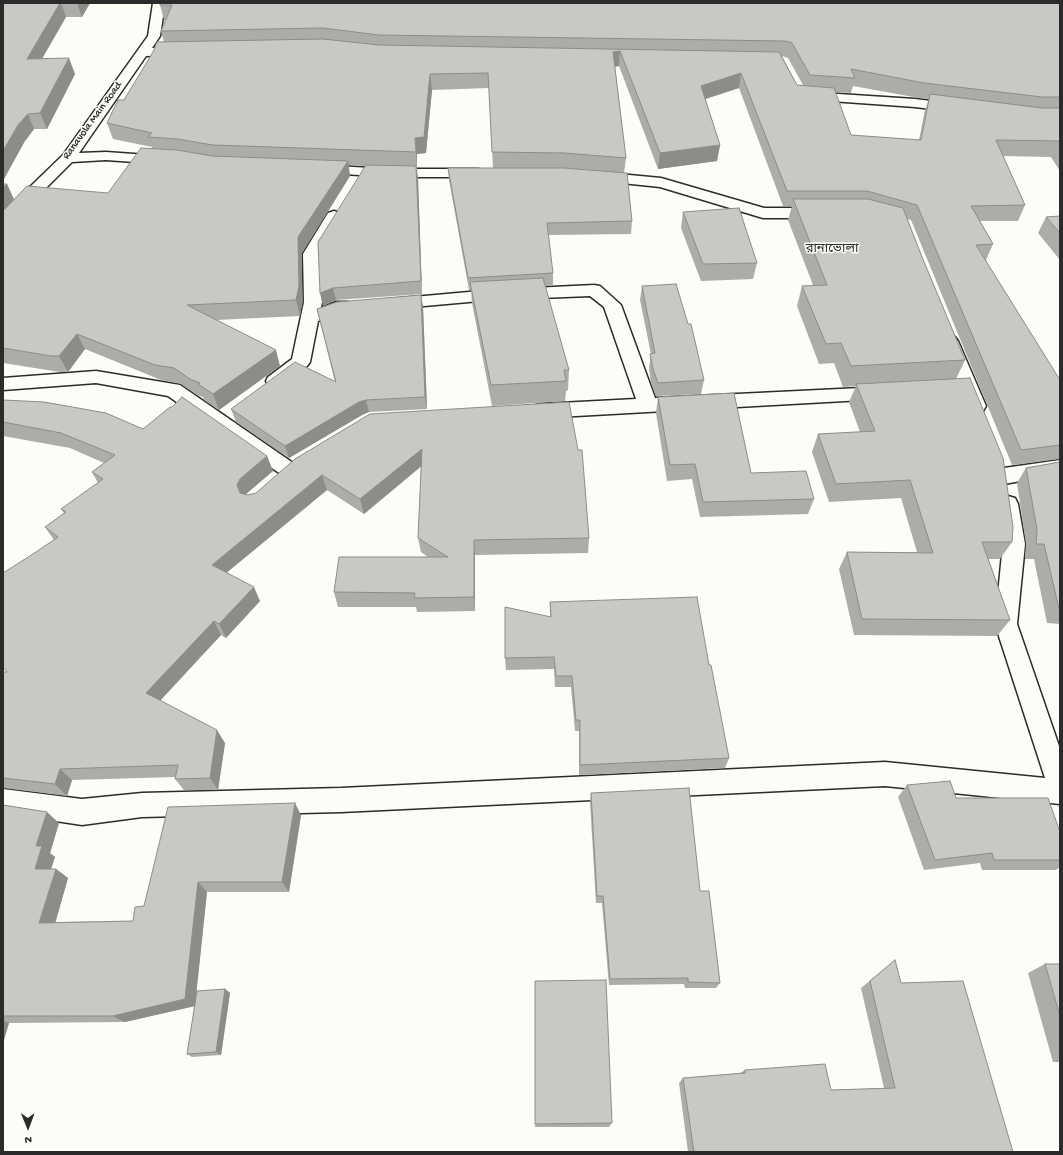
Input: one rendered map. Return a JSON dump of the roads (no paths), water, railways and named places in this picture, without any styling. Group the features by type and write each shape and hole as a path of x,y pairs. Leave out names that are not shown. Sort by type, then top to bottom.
{"street":[{"name":"Ranavola Main Road","path":"3,224 7,218 68,158 154,36 160,3"},
{"path":"143,52 199,50"},
{"path":"796,89 800,96 915,103 967,110"},
{"path":"68,158 106,156 182,160"},
{"path":"302,169 358,178 388,174 497,173"},
{"path":"579,176 660,183 763,213 832,213"},
{"path":"263,390 301,362 313,302 311,254 342,203"},
{"path":"310,318 336,308 491,295 594,290 612,305 648,405"},
{"path":"943,326 961,389 980,417"},
{"path":"3,384 96,377 173,390 226,418 283,476 305,460"},
{"path":"524,411 898,392"},
{"path":"1060,467 1001,469 1014,544 1006,624 1060,786"},
{"path":"3,801 82,812 142,804 341,800 885,774 1060,792"}],"district":[{"name":"রানাভোলা","path":"832,250"}]}
